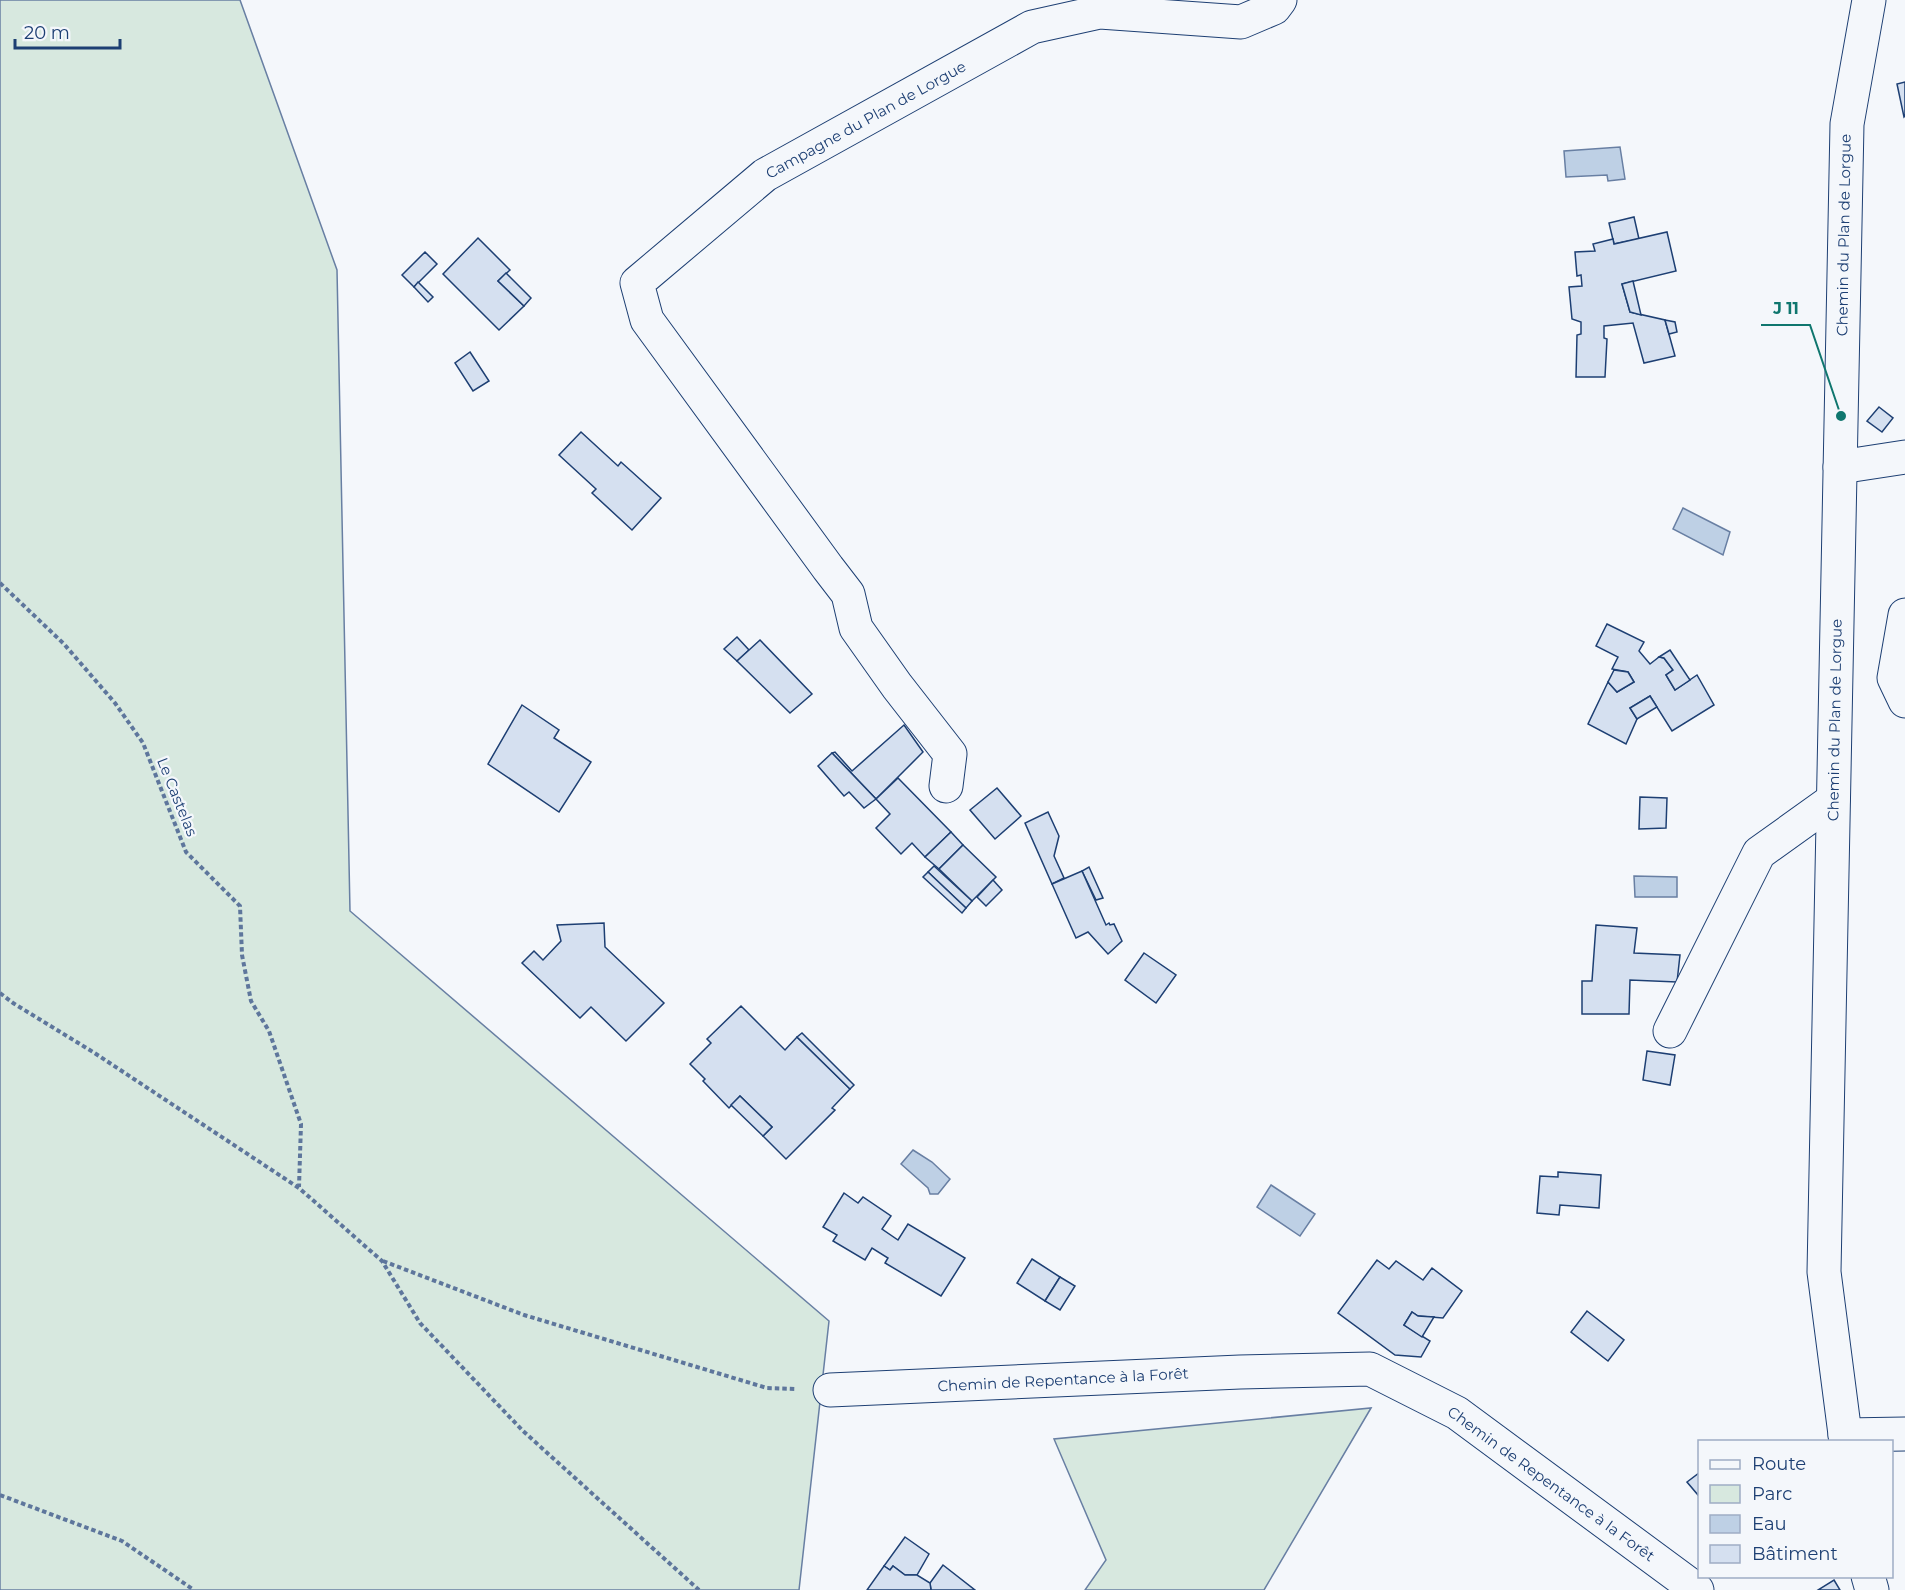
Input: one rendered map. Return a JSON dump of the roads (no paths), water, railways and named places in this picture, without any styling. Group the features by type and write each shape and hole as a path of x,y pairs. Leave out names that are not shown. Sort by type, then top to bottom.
{"street":[{"name":"Campagne du Plan de Lorgue","path":"946,786 950,754 897,686 856,628 848,594 647,320 638,283 765,175 1032,27 1100,12 1241,22 1274,8 1280,0"},
{"name":"Chemin du Plan de Lorgue","path":"1846,1438 1824,1272 1846,124 1869,0"},
{"path":"1840,467 1905,457"},
{"path":"1905,615 1894,678 1905,701"},
{"path":"1670,1031 1759,853 1833,800"},
{"name":"Chemin de Repentance à la Forêt","path":"830,1390 1240,1372 1370,1369 1457,1413 1696,1590"},
{"path":"1846,1438 1905,1434"}],"water":[{"path":"1620,147 1625,179 1608,181 1607,175 1566,177 1564,151"},
{"path":"1683,508 1730,532 1723,555 1673,529"},
{"path":"1634,876 1677,877 1677,897 1635,897"},
{"path":"913,1150 932,1162 950,1179 938,1194 930,1194 928,1188 901,1164"},
{"path":"1271,1185 1315,1214 1300,1236 1257,1207"}],"place":[{"name":"J 11","path":"1841,416"}]}
